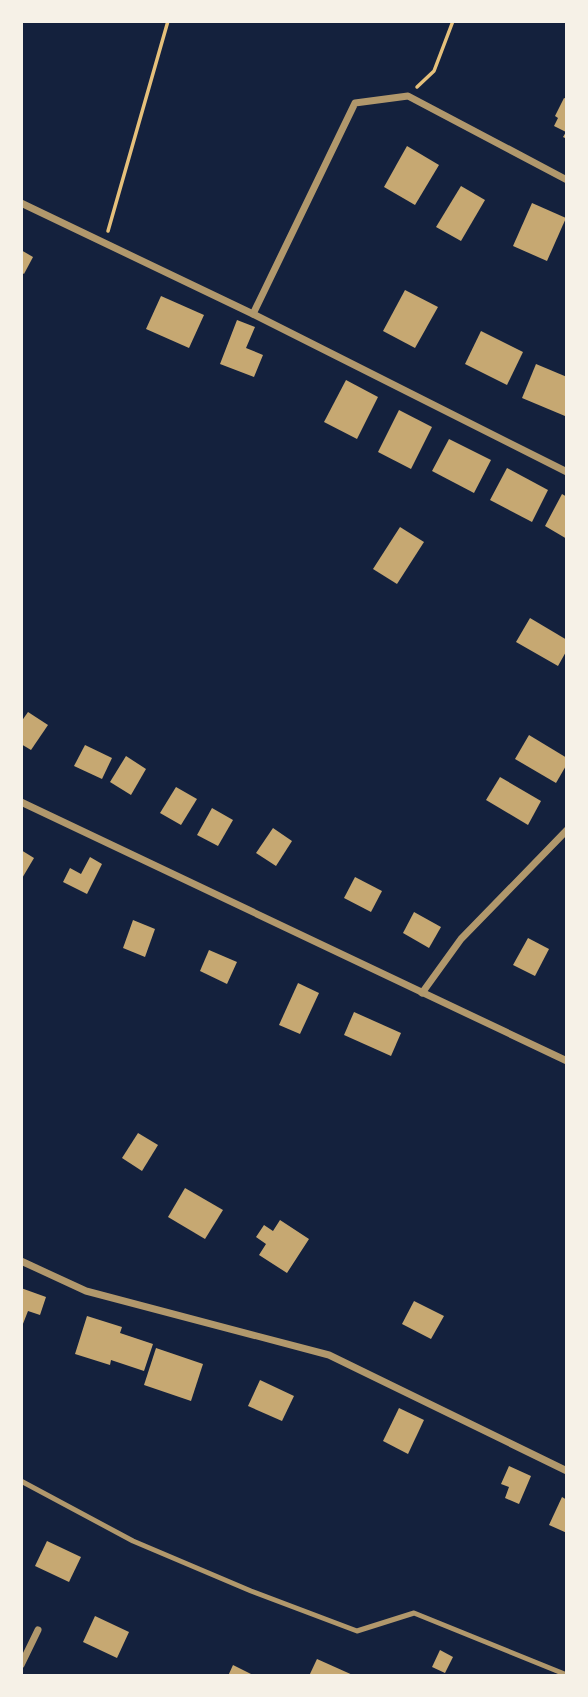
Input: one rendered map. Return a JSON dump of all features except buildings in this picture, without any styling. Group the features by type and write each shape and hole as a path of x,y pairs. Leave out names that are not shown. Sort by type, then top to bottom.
{"street":[{"path":"253,314 355,103 408,96 567,180"},
{"path":"21,202 253,314 567,472"},
{"path":"21,802 567,1061"},
{"path":"422,993 461,939 567,830"},
{"path":"21,1261 86,1291 329,1355 567,1471"},
{"path":"21,1665 38,1630"}],"lane":[{"path":"21,1481 133,1541 250,1591 357,1631 414,1613 567,1675"}],"path":[{"path":"105,243 168,21"},
{"path":"408,96 434,71 453,21"}]}
